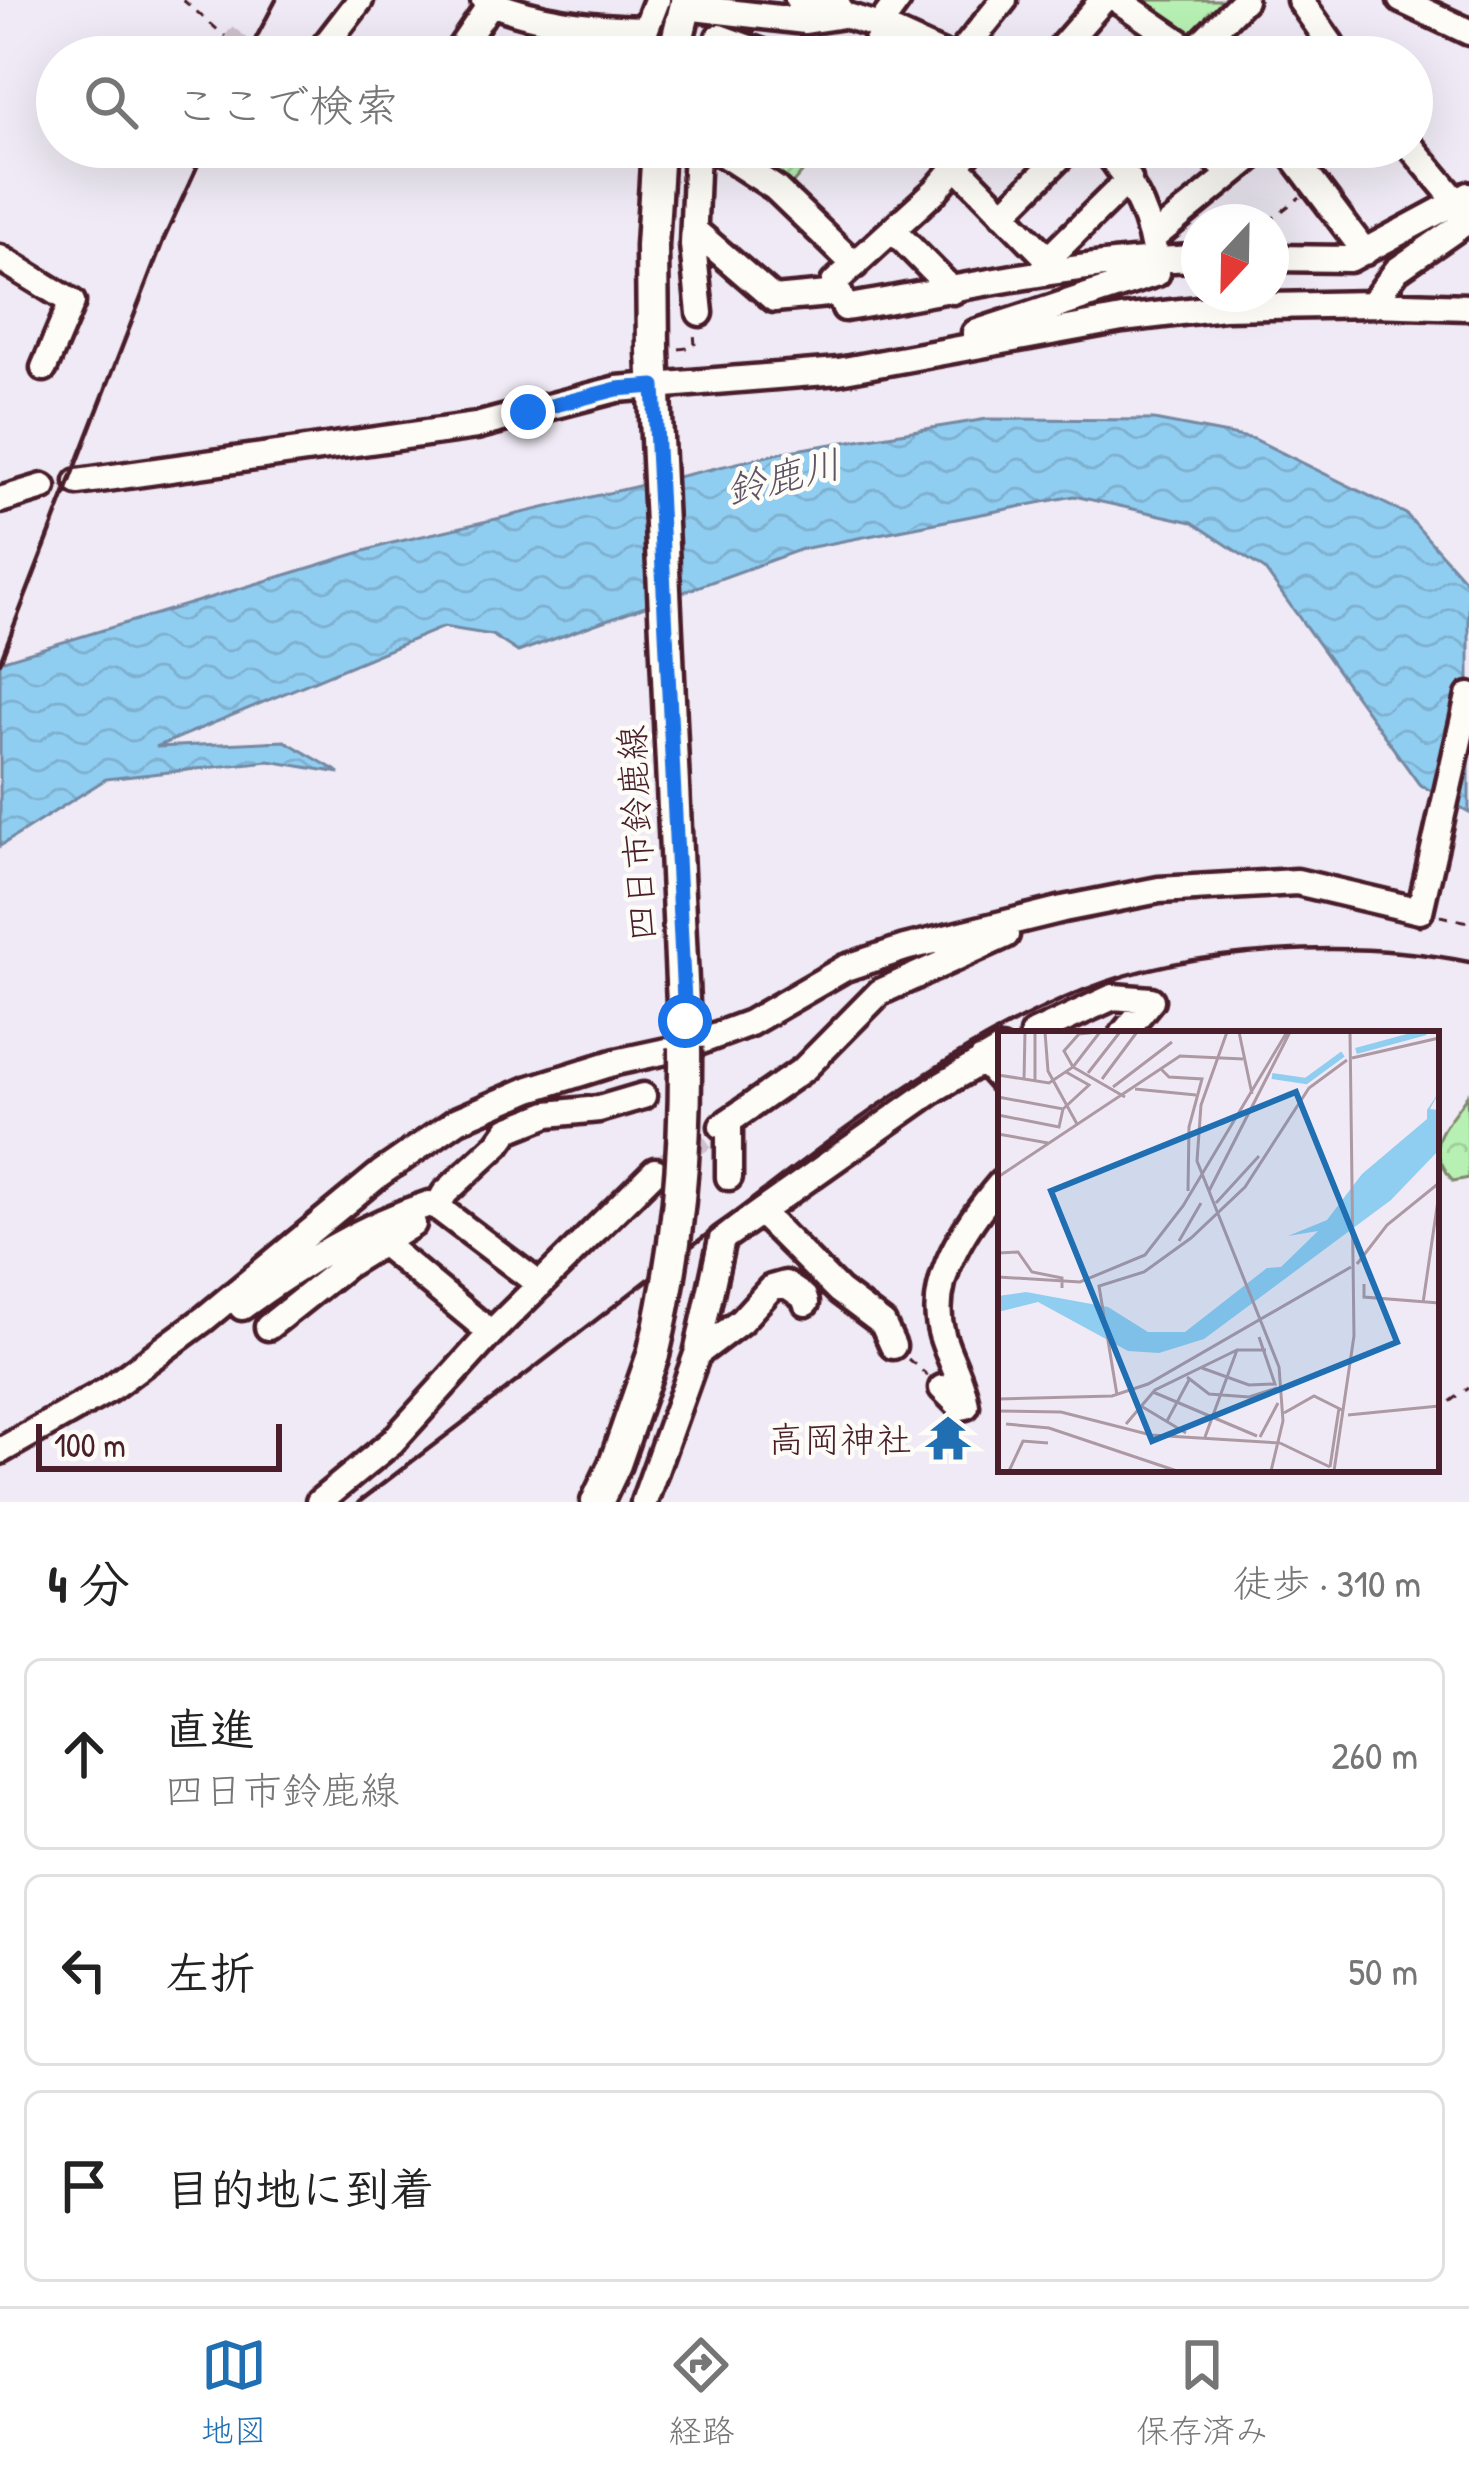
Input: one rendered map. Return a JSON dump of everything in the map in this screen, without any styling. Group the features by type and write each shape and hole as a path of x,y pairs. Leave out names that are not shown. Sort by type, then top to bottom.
{"main road":[{"path":"674,36 676,2"},
{"name":"四日市鈴鹿線","path":"597,1502 640,1396 671,1280 684,1183 685,1034 653,351 657,168"}],"street":[{"path":"332,36 360,0"},
{"path":"797,0 841,7 902,36"},
{"path":"878,36 898,0"},
{"path":"975,36 1004,0"},
{"path":"1071,36 1103,0"},
{"path":"1118,0 1168,36"},
{"path":"1211,36 1244,0"},
{"path":"1300,0 1325,36"},
{"path":"1401,0 1469,32"},
{"path":"467,36 487,2 590,28 645,28"},
{"path":"642,36 645,28 676,2 805,21 841,7"},
{"path":"696,168 694,230 700,313"},
{"path":"744,168 775,188 855,265"},
{"path":"953,168 834,283 845,308 953,291 1053,265 1155,248 1181,254"},
{"path":"973,168 1003,214 1053,265"},
{"path":"1003,214 1049,168"},
{"path":"899,358 1157,273 1155,248 1129,178 1121,168"},
{"path":"1225,168 1231,174"},
{"path":"1155,248 1238,168"},
{"path":"1301,168 1364,252"},
{"path":"1430,168 1465,206"},
{"path":"1053,265 1129,178"},
{"path":"1289,258 1350,259 1465,206"},
{"path":"1372,304 1397,270 1465,206"},
{"path":"694,230 766,296 786,300 838,293"},
{"path":"893,230 953,291"},
{"path":"0,258 72,302 44,368"},
{"path":"79,482 476,426 599,393 839,371 1122,319 1223,307 1372,304 1469,308"},
{"path":"0,500 43,487"},
{"path":"0,1451 108,1390 216,1310 381,1173 458,1120 530,1089 616,1063 685,1034 750,1023 845,968 905,948 1063,909 1159,890 1297,882 1421,905 1469,696"},
{"path":"729,1177 725,1124 804,1069 880,992 1063,909"},
{"path":"1040,1031 1113,998 1150,1000 1125,1031"},
{"path":"644,1502 697,1354 722,1239 991,1055"},
{"path":"268,1327 345,1265 414,1222 508,1130 548,1114 599,1109 643,1096"},
{"path":"319,1502 408,1425 490,1333 656,1171"},
{"path":"942,1388 961,1407 966,1406 941,1334 938,1292 966,1232 998,1187"},
{"path":"216,1310 227,1318 329,1247 429,1207"},
{"path":"429,1207 540,1285"},
{"path":"762,1214 838,1291 883,1324 893,1346"},
{"path":"382,1243 490,1333"},
{"path":"697,1354 741,1321 772,1288 785,1284 806,1303"}],"path":[{"path":"183,0 225,36"},
{"path":"1289,205 1314,185"},
{"path":"653,351 695,347 692,314 700,313"},
{"path":"1421,905 1469,922"},
{"path":"893,1346 942,1388"},
{"path":"1439,1410 1469,1388"}],"green space":[{"path":"1131,0 1233,0 1192,36 1185,36"},
{"path":"755,168 806,168 787,190"},
{"path":"1467,1095 1469,1178 1453,1181 1444,1167 1439,1137"}],"water":[{"name":"鈴鹿川","path":"987,419 1154,420 1254,439 1406,514 1469,585 1469,812 1419,784 1265,570 1192,522 1074,496 802,549 518,652 492,635 443,627 156,747 285,741 340,773 269,761 106,779 0,846 0,661 388,544 789,451"}],"tunnel":[{"path":"655,1171 722,1126"}],"railway":[{"path":"257,36 276,0"},
{"path":"0,662 163,241 196,168"},
{"path":"1000,1031 1084,990 1127,975 1224,956 1376,950 1469,962"},
{"path":"359,1502 835,1137 998,1032"}],"place":[{"name":"高岡神社","path":"948,1438"}],"route":[{"path":"528,412 617,389 654,386 685,1021"}]}
